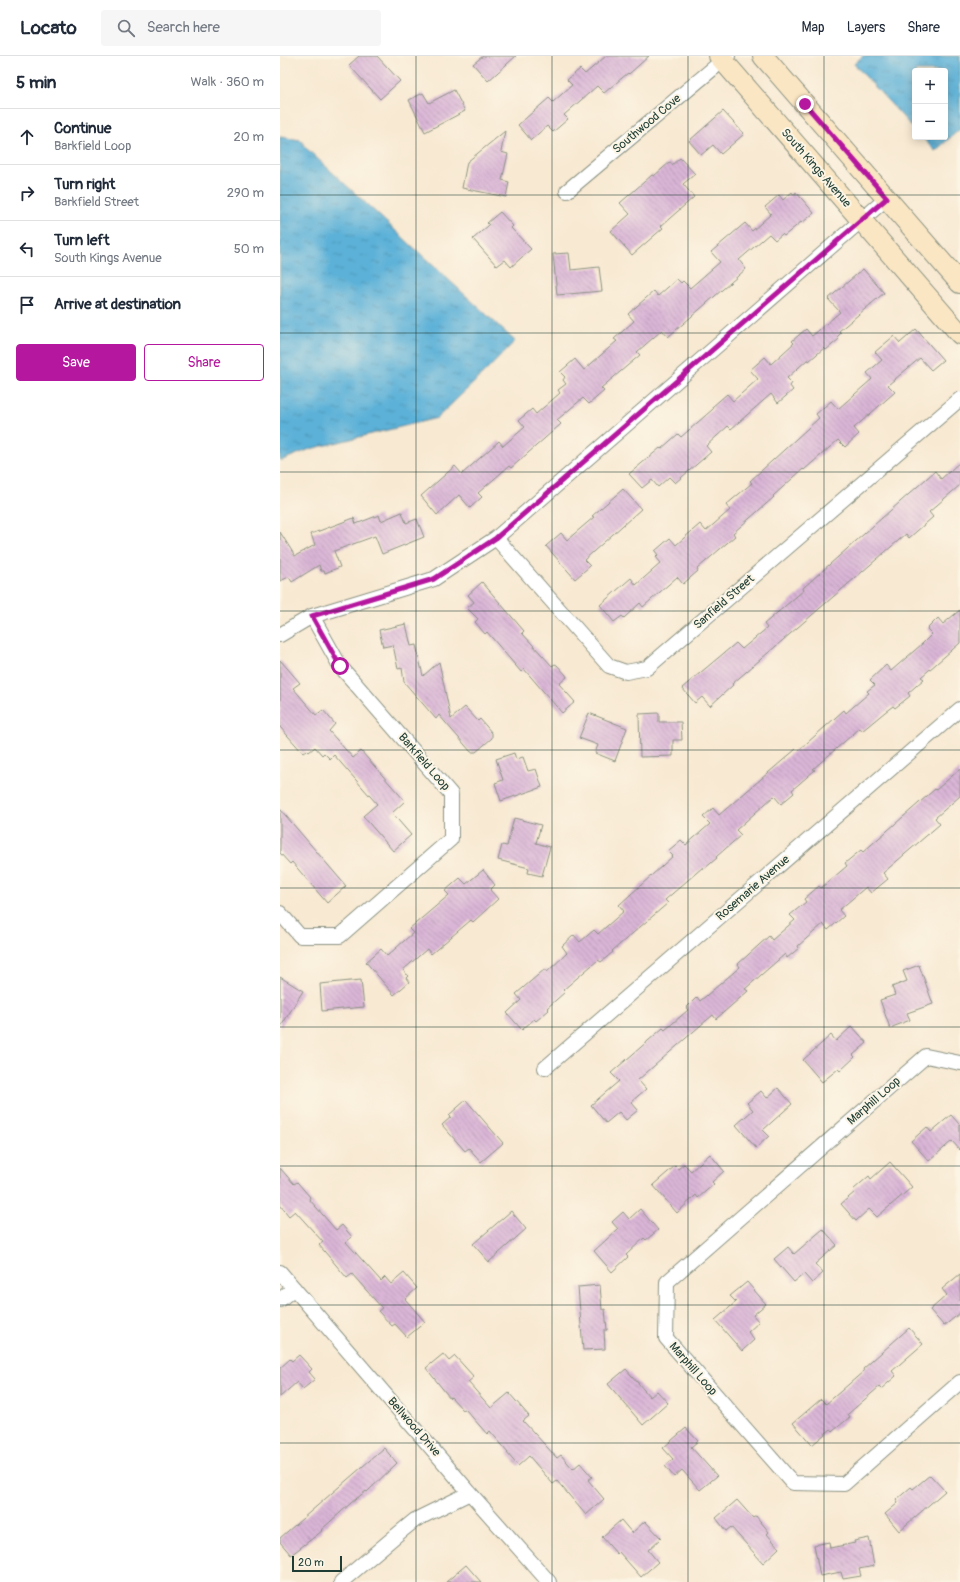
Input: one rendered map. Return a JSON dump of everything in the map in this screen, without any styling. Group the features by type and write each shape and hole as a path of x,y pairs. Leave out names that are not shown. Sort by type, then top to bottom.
{"main road":[{"path":"764,56 960,283"},
{"name":"South Kings Avenue","path":"723,58 960,334"}],"street":[{"name":"Southwood Cove","path":"567,191 723,58"},
{"path":"280,635 312,616 434,579 496,538 887,198"},
{"name":"Sanfield Street","path":"496,538 609,666 626,672 647,668 960,399"},
{"name":"Barkfield Loop","path":"280,913 300,936 340,936 451,839 451,794 340,666 312,616"},
{"name":"Rosemarie Avenue","path":"545,1068 960,709"},
{"name":"Marphill Loop","path":"960,1064 926,1056 667,1282 666,1338 793,1483 844,1484 960,1382"},
{"name":"Bellwood Drive","path":"280,1272 470,1493 549,1582"},
{"path":"280,1300 294,1288"},
{"path":"341,1582 416,1520 470,1493"}],"water":[{"path":"863,56 960,56 960,129 948,140 948,68 912,68 912,127 854,64"},
{"path":"280,137 301,140 306,148 515,341 437,418 310,449 280,461"},
{"path":"925,140 948,140 935,151"}],"building":[{"path":"359,56 377,56 400,81 380,99 349,65"},
{"path":"483,56 516,56 488,81 473,64"},
{"path":"606,56 649,56 629,74 628,73 604,93 597,86 564,115 568,119 553,132 547,126 531,140 518,125 549,98 553,102 572,85 567,80 580,69 585,74"},
{"path":"454,90 465,111 425,132 409,100 423,93 429,103"},
{"path":"723,111 744,134 721,154 713,145 701,155 689,141"},
{"path":"505,131 501,152 508,154 502,180 509,182 506,197 462,188 467,162"},
{"path":"680,158 695,174 683,184 694,197 661,226 663,228 632,255 611,231 630,214 620,203 652,175 654,176 670,162 672,165"},
{"path":"792,192 794,195 796,192 814,213 784,236 782,234 775,240 769,234 739,260 746,269 668,337 662,330 637,352 640,355 601,388 604,391 589,404 583,398 557,420 561,424 511,468 509,466 478,493 482,497 470,508 459,495 437,515 421,496 455,466 462,474 499,441 503,446 525,427 519,420 532,409 536,414 560,393 558,390 566,384 563,380 565,377 560,372 575,359 584,370 617,341 614,339 634,321 628,314 654,291 658,296 677,279 681,283 683,281 690,288 720,262 711,252 745,223 752,231 771,214 765,207 779,195 783,200"},
{"path":"500,212 513,226 511,228 531,249 511,267 505,260 497,266 473,239 489,225 487,223"},
{"path":"569,253 571,270 599,267 602,291 557,295 553,254"},
{"path":"863,269 884,293 839,331 841,333 837,337 839,339 826,350 824,348 809,361 808,359 787,378 792,383 790,386 793,390 778,403 771,394 731,429 728,426 706,446 711,452 675,483 669,477 658,487 652,480 642,488 629,474 678,434 681,437 713,409 712,407 727,394 733,401 758,379 750,370 765,357 771,364 794,343 792,341 806,329 812,336 840,312 828,299"},
{"path":"916,329 943,360 931,370 920,358 888,385 895,392 854,428 859,434 845,447 838,440 804,470 803,469 733,533 735,536 697,569 698,571 683,584 677,577 643,607 640,603 624,618 622,616 614,622 600,605 631,578 636,585 661,563 656,557 658,555 655,551 670,538 676,545 700,524 706,531 730,510 726,505 752,483 750,481 819,418 816,414 831,401 838,409 872,379 867,373 882,360 875,352 894,336 900,343"},
{"path":"960,462 960,485 929,512 933,517 909,538 906,534 732,684 733,685 710,706 702,697 695,703 682,688 736,643 742,649 767,628 764,624 804,590 803,588 935,471 941,479"},
{"path":"623,489 641,509 584,560 590,566 575,579 546,546 561,533 567,540"},
{"path":"402,512 406,523 417,519 424,537 382,554 375,536 334,551 340,567 325,573 324,571 321,571 319,565 292,582 289,577 280,581 280,532 295,556 315,545 311,534 354,518 356,524 379,515 381,521"},
{"path":"482,582 524,631 522,633 552,666 555,664 557,665 566,675 567,677 559,684 575,702 562,713 524,669 521,672 487,632 485,634 475,622 478,619 467,608 474,602 468,595"},
{"path":"960,610 960,643 921,677 924,679 908,693 910,696 895,708 893,706 862,731 860,728 813,769 815,770 792,790 794,793 781,804 774,796 736,830 741,835 716,857 717,858 704,869 703,867 665,900 668,903 601,962 598,960 563,990 565,992 547,1008 549,1010 536,1021 534,1019 522,1030 507,1013 521,1000 516,994 545,969 547,972 567,953 562,946 574,935 580,942 594,930 598,934 624,911 619,905 673,856 668,851 681,840 686,845 710,824 703,817 713,808 719,815 796,749 798,751 844,710 846,713 869,693 867,691 875,685 870,680 886,665 891,671 922,644 932,634 927,629 938,618 943,624"},
{"path":"406,624 411,646 416,645 423,676 439,662 451,719 465,707 478,721 480,719 492,733 492,738 476,752 471,752 439,715 436,719 404,682 402,668 398,669 393,645 383,647 379,630"},
{"path":"280,660 300,683 293,688 316,715 323,710 335,724 329,731 353,758 361,751 405,801 392,813 411,835 393,851 363,816 377,804 334,755 330,759 324,753 322,755 315,747 309,752 307,750 303,753 280,727"},
{"path":"589,713 627,728 615,761 595,753 598,745 579,738"},
{"path":"659,713 659,722 681,722 682,740 673,740 673,756 640,757 639,714"},
{"path":"514,753 516,759 523,757 528,771 536,769 542,787 501,801 495,783 503,780 496,759"},
{"path":"960,769 960,796 935,818 940,824 883,873 888,879 871,893 866,887 839,910 844,916 828,930 823,924 787,958 785,954 745,989 748,991 716,1019 713,1015 701,1025 638,1080 646,1089 631,1102 638,1110 626,1120 619,1112 606,1123 591,1105 619,1081 611,1073 663,1028 665,1030 688,1010 686,1008 697,997 700,1001 740,967 738,964 769,936 772,940 795,920 790,915 806,902 804,899 819,886 821,888 847,866 845,863 861,850 863,852"},
{"path":"280,809 346,886 327,903 292,862 290,864 280,853"},
{"path":"514,818 541,825 536,843 550,847 542,876 528,873 529,868 498,860 502,845 507,846"},
{"path":"483,870 495,885 490,890 498,899 473,922 471,920 431,954 427,949 403,970 408,976 406,978 409,982 394,995 366,962 381,949 387,956 413,933 409,929 449,895 445,891 460,878 466,884"},
{"path":"919,965 933,1004 907,1013 910,1020 890,1028 880,1000 895,995 892,987 907,981 903,971"},
{"path":"280,977 303,991 280,1028"},
{"path":"361,980 364,1007 322,1011 320,984"},
{"path":"852,1026 867,1043 853,1055 855,1057 840,1071 838,1069 822,1082 803,1060 831,1035 836,1041"},
{"path":"778,1088 792,1104 763,1130 769,1136 756,1148 736,1125 753,1110 747,1103 761,1091 767,1098"},
{"path":"466,1100 503,1143 481,1162 469,1148 465,1151 442,1125 451,1117 449,1115"},
{"path":"951,1115 960,1125 960,1150 952,1141 929,1161 911,1141 927,1127 931,1132"},
{"path":"710,1154 724,1171 712,1182 714,1184 698,1198 696,1195 677,1213 653,1185 675,1166 678,1169 684,1164 691,1171"},
{"path":"890,1162 912,1187 877,1217 869,1209 856,1221 841,1204 855,1192 853,1190 869,1176 871,1179"},
{"path":"280,1168 294,1184 297,1182 310,1197 309,1199 336,1230 342,1225 352,1237 346,1242 381,1281 385,1277 391,1284 404,1273 417,1288 405,1299 425,1322 407,1337 395,1324 392,1326 378,1311 382,1308 352,1274 347,1278 319,1245 323,1242 295,1211 289,1216 280,1205"},
{"path":"640,1209 658,1230 646,1240 644,1238 626,1255 628,1257 612,1272 594,1251 618,1229 612,1222 623,1212 629,1219"},
{"path":"511,1211 526,1229 489,1262 473,1244"},
{"path":"823,1229 837,1245 815,1264 823,1273 812,1283 804,1274 794,1282 774,1259 788,1247 794,1254"},
{"path":"960,1274 960,1313 944,1326 930,1310 947,1295 942,1289"},
{"path":"747,1282 766,1304 753,1315 759,1322 748,1332 754,1340 742,1351 715,1320 736,1302 730,1296"},
{"path":"600,1285 602,1310 605,1309 607,1330 604,1330 605,1349 583,1350 578,1287"},
{"path":"909,1328 923,1344 892,1371 896,1376 881,1389 879,1387 848,1414 850,1417 833,1431 831,1429 812,1445 793,1423 821,1399 826,1404 864,1371 863,1369"},
{"path":"443,1354 449,1361 455,1356 474,1377 468,1382 491,1408 509,1393 529,1416 523,1421 557,1458 561,1455 573,1469 580,1463 592,1477 588,1480 604,1499 586,1515 557,1481 553,1484 529,1456 518,1466 490,1431 487,1434 465,1409 463,1410 451,1397 450,1398 426,1368"},
{"path":"299,1355 312,1369 309,1372 315,1379 303,1389 297,1382 280,1397 280,1368 290,1359 292,1361"},
{"path":"626,1369 650,1397 657,1391 668,1403 643,1425 608,1384"},
{"path":"686,1428 698,1441 691,1447 717,1476 700,1490 682,1470 674,1477 665,1466 673,1459 663,1448"},
{"path":"384,1448 397,1463 367,1492 366,1491 351,1503 321,1530 322,1531 291,1555 280,1542 280,1538"},
{"path":"930,1475 945,1491 899,1531 885,1514 898,1503 896,1500 911,1487 913,1489"},
{"path":"737,1500 753,1518 756,1516 769,1532 767,1534 779,1548 763,1563 731,1527 726,1531 716,1518"},
{"path":"621,1520 632,1533 645,1521 661,1538 648,1550 658,1562 641,1577 619,1552 617,1554 602,1537"},
{"path":"869,1538 874,1566 859,1569 861,1576 843,1579 841,1572 820,1576 814,1545 829,1542 830,1548 855,1543 854,1541"},
{"path":"466,1565 481,1582 446,1582"}],"route":[{"path":"340,666 312,616 434,579 496,538 887,198 805,104"}]}
